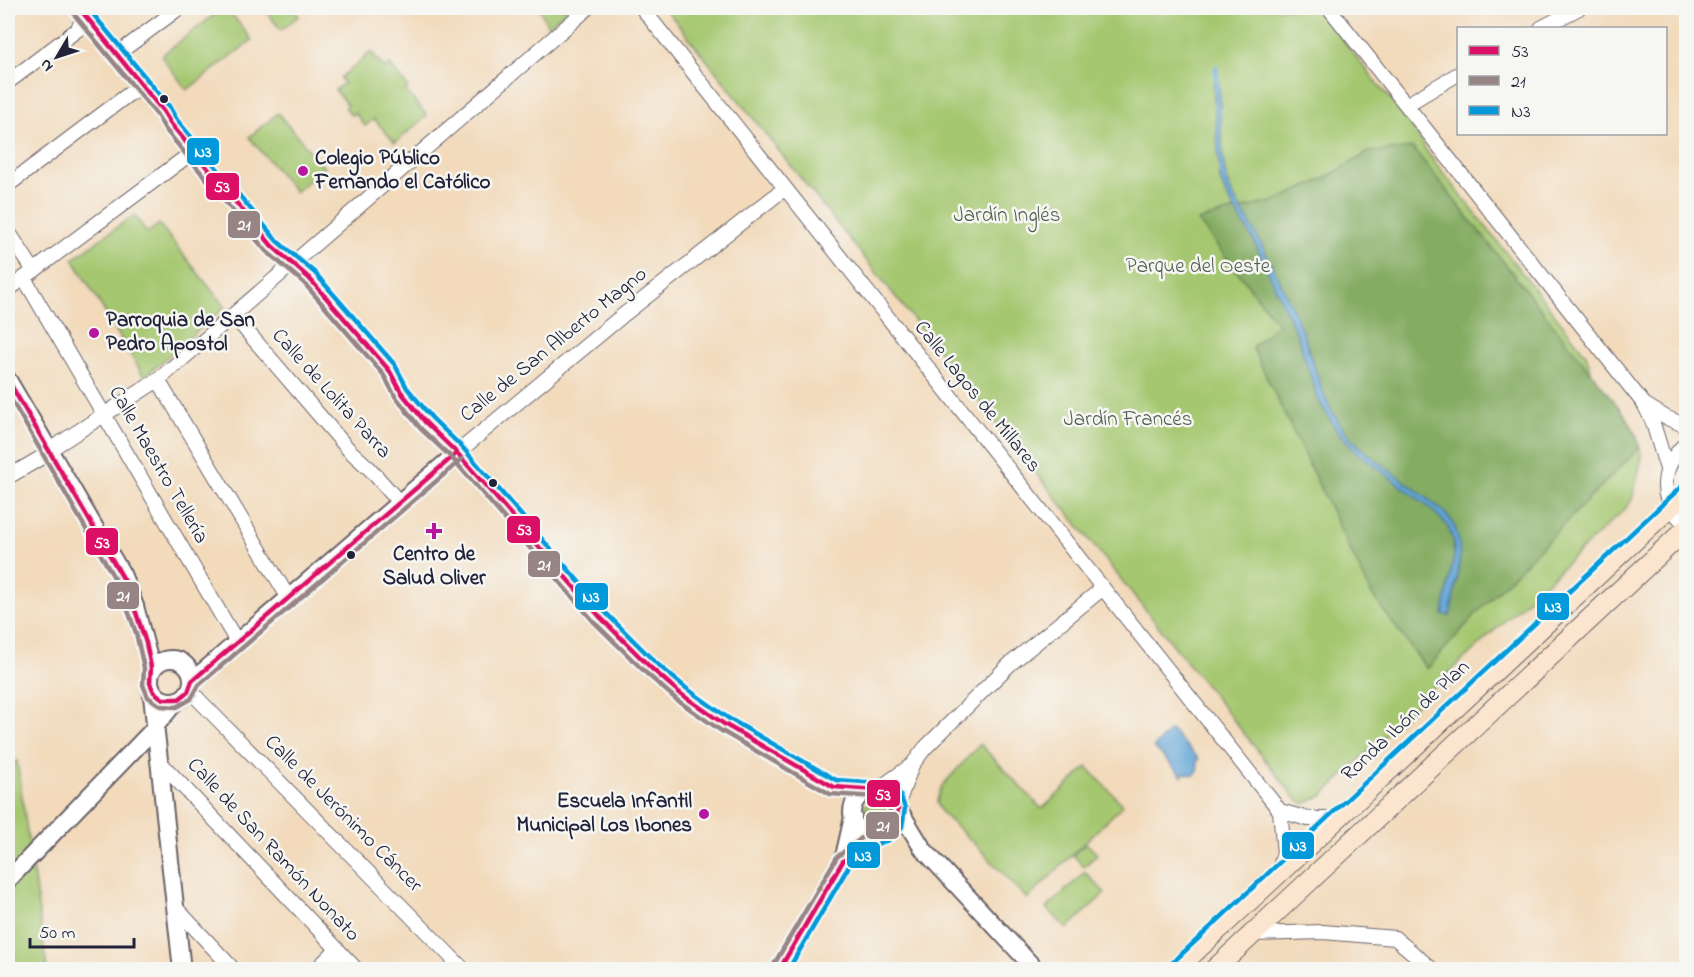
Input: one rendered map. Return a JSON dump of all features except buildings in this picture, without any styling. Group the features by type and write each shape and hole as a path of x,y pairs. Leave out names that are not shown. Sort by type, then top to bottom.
{"main road":[{"name":"Ronda Ibón de Plan","path":"1175,969 1686,492"},
{"path":"1215,969 1686,526"}],"street":[{"path":"116,55 179,8"},
{"path":"8,477 158,380 588,8"},
{"name":"Calle Lagos de Millares","path":"642,8 1280,811"},
{"path":"1329,8 1644,404 1652,420 1667,469"},
{"path":"1543,27 1579,8"},
{"path":"82,12 272,246 309,278 389,370 401,392 426,423 457,453 601,618 651,668 681,694 724,724 834,787 889,795 923,849 1036,969"},
{"path":"8,82 77,30 82,12"},
{"path":"1406,105 1457,75"},
{"path":"8,185 129,94 144,89"},
{"path":"8,290 194,151"},
{"name":"Calle de San Alberto Magno","path":"8,880 131,753 186,690 237,642 399,502 622,316 784,189"},
{"name":"Calle Maestro Tellería","path":"8,231 104,415 237,642"},
{"name":"Calle de Lolita Parra","path":"233,315 349,450 370,469 399,502"},
{"path":"158,380 288,597"},
{"path":"8,383 130,590 152,670"},
{"path":"1644,404 1686,426"},
{"path":"1686,443 1675,454 1667,469 1665,489 1670,507 1686,526"},
{"path":"843,861 896,823 897,807 912,765 925,748 1010,664 1102,588"},
{"path":"151,687 155,694 163,699 186,690 189,669 177,660 164,659 158,662 152,670 149,680 182,969"},
{"name":"Calle de Jerónimo Cáncer","path":"186,690 464,969"},
{"path":"131,753 146,753 158,760"},
{"name":"Calle de San Ramón Nonato","path":"158,760 357,969"},
{"path":"779,969 843,861 857,799 912,765"},
{"path":"834,787 852,815 855,824 863,833 881,835 923,849"},
{"path":"1278,873 1284,853 1280,811 1308,819 1337,819"},
{"path":"175,907 234,969"},
{"path":"1252,934 1323,932 1395,938 1433,969"},
{"path":"316,969 337,949"}],"green space":[{"path":"223,8 227,8 252,40 187,90 161,56"},
{"path":"263,8 292,8 299,16 281,30"},
{"path":"539,8 569,8 548,26"},
{"name":"Parque del Oeste","path":"665,8 1317,8 1415,130 1427,152 1586,354 1592,374 1625,415 1636,434 1642,457 1632,500 1322,796 1304,804 1298,801"},
{"path":"371,52 385,69 390,65 408,87 405,90 427,116 395,143 374,119 365,126 355,113 351,115 345,107 347,105 335,90 344,83 340,78"},
{"path":"278,113 324,168 295,192 249,137"},
{"path":"1413,148 1625,415 1636,434 1639,448 1483,606 1427,669 1372,595 1252,347 1278,324 1198,221 1275,201 1324,179 1369,152"},
{"path":"134,215 147,233 159,224 225,307 144,377 73,259"},
{"path":"980,744 1042,809 1087,767 1123,805 1027,899 942,813 937,803 942,786"},
{"path":"17,761 47,969 8,970 8,767"},
{"path":"875,801 884,804 887,813 884,822 875,825 866,822 863,813 866,804"},
{"path":"1086,843 1097,854 1084,867 1073,855"},
{"path":"1085,872 1105,893 1067,929 1047,908"}],"water":[{"path":"1219,81 1223,153 1228,184 1285,292 1330,407 1345,431 1361,448 1441,509 1449,517 1457,533 1459,568 1450,616 1443,614 1454,557 1453,540 1447,525 1431,509 1357,452 1337,431 1319,401 1297,335 1253,239 1226,195 1220,179 1213,82"},
{"path":"1171,730 1199,759 1197,761 1198,771 1194,775 1184,773 1182,776 1154,747"}],"waterway":[{"path":"1216,67 1217,85"}],"transit line":[{"name":"53","path":"79,8 272,246 309,278 389,370 401,392 426,423 457,453 601,618 651,668 681,694 724,724 834,787 877,790 894,800 898,808 896,823 885,834 876,836 843,861 779,970"},
{"name":"N3","path":"88,8 277,241 315,273 395,365 407,388 432,418 463,448 606,613 656,663 728,718 836,780 879,783 900,795 905,808 902,827 889,840 879,843 849,866 788,970"},
{"name":"21","path":"73,13 266,251 304,283 383,374 395,396 420,428 452,458 595,623 646,673 677,700 720,730 830,794 876,797 888,805 889,819 837,857 773,966"},
{"name":"53","path":"8,380 127,585 146,643 151,667 150,683 154,692 163,699 179,699 188,692 192,681 457,453"},
{"name":"21","path":"8,394 120,588 136,633 144,668 143,685 148,697 161,706 177,707 191,699 199,685 462,459"},
{"name":"N3","path":"1170,965 1681,487"}],"place":[{"name":"Colegio Público Fernando el Católico","path":"303,171"},
{"name":"Parroquia de San Pedro Apostol","path":"94,333"},
{"name":"Centro de Salud Oliver","path":"434,531"},
{"name":"Escuela Infantil Municipal Los Ibones","path":"704,814"}],"park label":[{"name":"Jardín Inglés","path":"1007,216"},
{"name":"Jardín Francés","path":"1128,420"}]}
